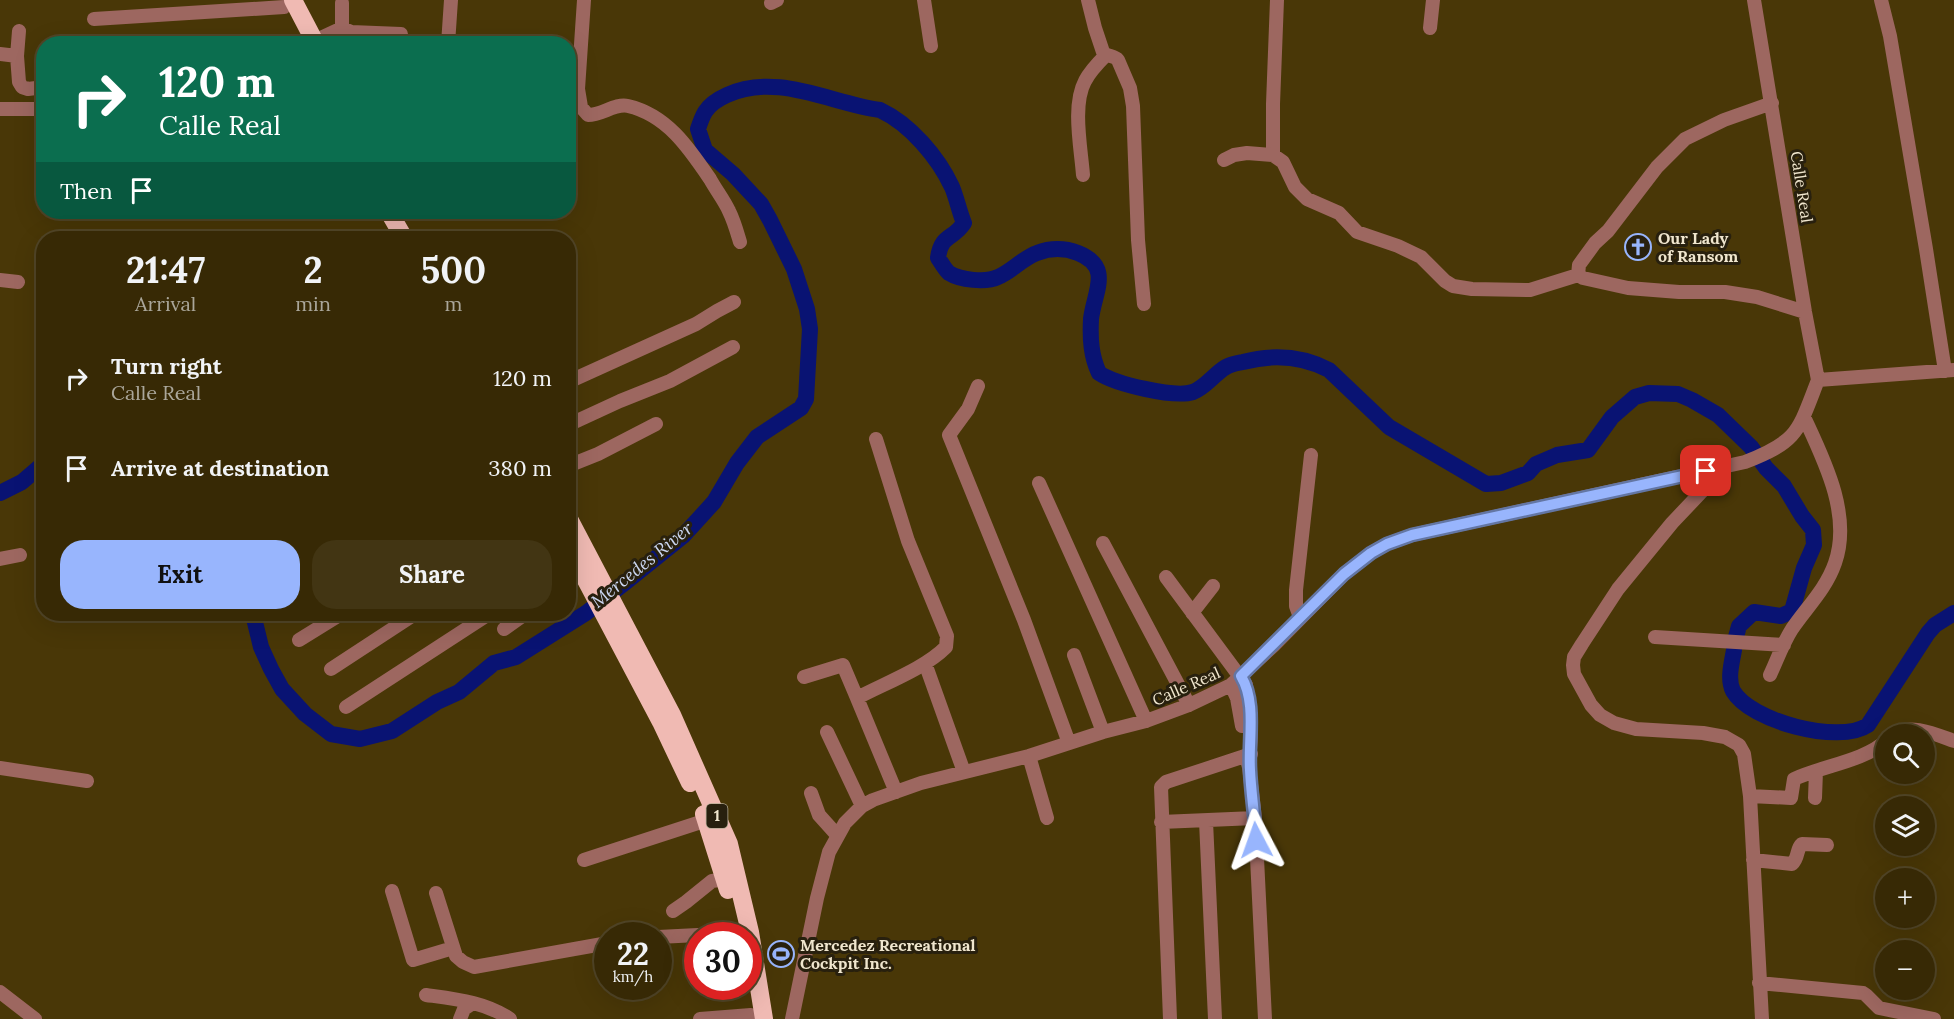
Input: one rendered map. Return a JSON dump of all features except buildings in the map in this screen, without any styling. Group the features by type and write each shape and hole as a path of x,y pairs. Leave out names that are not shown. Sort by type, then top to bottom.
{"highway":[{"path":"286,2 307,36"},
{"name":"1","path":"578,567 621,631 672,715 729,844 750,932 756,1018"},
{"name":"1","path":"621,631 707,820 726,879 736,922"},
{"path":"751,1000 756,1018"}],"street":[{"path":"449,36 451,0"},
{"path":"584,0 578,77 581,107 588,115 594,115 627,106 665,124 684,141 718,193 729,211 740,242"},
{"path":"924,0 931,46"},
{"path":"1088,0 1095,28 1106,55 1118,60 1130,88 1133,106 1138,240 1144,304"},
{"path":"1273,154 1277,0"},
{"path":"1430,28 1432,0"},
{"name":"Calle Real","path":"792,1019 825,863 837,835 862,806 896,792 1029,756 1146,721 1189,705 1236,681 1344,574 1387,544 1412,535 1745,462 1772,451 1793,436 1804,417 1818,380 1754,0"},
{"path":"1818,380 1949,370 1890,36 1881,0"},
{"path":"94,19 286,2"},
{"path":"342,3 342,28"},
{"path":"325,36 342,28 351,32 401,34"},
{"path":"19,31 17,56 19,82 22,87 36,88"},
{"path":"0,54 17,56"},
{"path":"1083,175 1078,110 1080,93 1090,72 1106,55"},
{"path":"1578,275 1579,265 1595,243 1608,231 1657,166 1685,140 1724,120 1772,102"},
{"path":"0,109 36,109"},
{"path":"1224,160 1246,153 1273,154 1283,162 1295,187 1307,199 1339,213 1357,232 1398,246 1421,257 1453,286 1472,289 1530,290 1578,275 1628,288 1679,292 1725,292 1757,297 1805,312"},
{"path":"0,280 18,282"},
{"path":"576,378 696,324 734,302"},
{"path":"576,421 670,381 733,347"},
{"path":"978,386 968,409 949,435 1024,620 1069,743"},
{"path":"1770,675 1793,628 1825,584 1835,564 1838,551 1839,513 1823,457 1804,417"},
{"path":"576,463 656,424"},
{"path":"857,698 925,663 946,647 947,636 909,541 876,439"},
{"path":"1300,617 1296,606 1296,590 1311,455"},
{"path":"1725,467 1672,523 1618,589 1574,657 1573,664 1574,674 1591,705 1600,715 1614,723 1636,729 1703,733 1725,737 1739,745 1744,754 1750,796 1762,1019"},
{"path":"1039,483 1146,721"},
{"path":"1103,543 1189,705"},
{"path":"0,559 20,555"},
{"path":"1166,577 1236,681 1237,698 1245,711 1255,818 1265,1019"},
{"path":"1192,613 1214,586"},
{"path":"299,639 329,621"},
{"path":"331,669 404,621"},
{"path":"346,707 478,621"},
{"path":"504,629 515,621"},
{"path":"1655,637 1784,645"},
{"path":"1074,655 1103,732"},
{"path":"925,663 964,772"},
{"path":"804,677 843,665 896,792"},
{"path":"827,732 862,806"},
{"path":"1935,735 1954,741"},
{"path":"1750,796 1791,798 1794,779 1875,750"},
{"path":"1029,756 1047,819"},
{"path":"1170,1019 1161,787 1163,784 1249,759"},
{"path":"0,768 87,781"},
{"path":"1815,798 1816,771"},
{"path":"811,793 819,815 837,835"},
{"path":"1161,822 1255,818"},
{"path":"584,860 707,820"},
{"path":"1206,820 1215,1019"},
{"path":"1753,860 1792,864 1802,844 1827,845"},
{"path":"673,910 712,881 726,879"},
{"path":"392,891 413,960 453,948"},
{"path":"436,893 456,956 474,967 594,946"},
{"path":"1759,983 1863,993 1879,1008 1934,1019"},
{"path":"0,992 35,1019"},
{"path":"426,995 473,1003 510,1019"},
{"path":"460,1019 464,1010 473,1003"},
{"path":"700,1019 756,1018"}],"waterway":[{"name":"Mercedes River","path":"576,619 683,536 714,502 737,463 757,437 801,408 806,399 810,329 807,309 794,269 761,204 733,174 705,150 698,129 705,112 717,100 746,89 765,87 803,91 880,110 902,124 922,142 946,176 964,223 945,241 940,250 938,258 949,273 973,280 993,279 1032,255 1052,249 1073,251 1089,259 1095,265 1099,281 1091,319 1091,340 1096,367 1099,373 1118,381 1159,392 1193,392 1228,366 1254,359 1276,357 1298,359 1329,370 1389,427 1486,484 1501,483 1528,473 1536,464 1557,455 1588,450 1612,417 1635,397 1649,393 1678,394 1692,400 1718,415 1751,447 1766,468 1784,486 1813,530 1814,545 1804,568 1792,611 1781,616 1754,612 1739,626 1736,637"},
{"name":"Mercedes River","path":"0,493 22,482 36,470"},
{"name":"Mercedes River","path":"1734,650 1730,676 1731,686 1742,702 1757,712 1796,727 1817,731 1855,731 1868,725 1928,633 1935,625 1954,613"},
{"name":"Mercedes River","path":"255,621 261,647 282,689 305,714 331,734 360,739 392,731 437,702 459,692 494,663 516,657 573,621"}],"place":[{"name":"Our Lady of Ransom","path":"1638,247"},
{"name":"Mercedez Recreational Cockpit Inc.","path":"781,954"}],"route":[{"path":"1256,840 1250,767 1249,709 1246,685 1241,676 1344,574 1371,553 1387,544 1412,535 1706,471"}]}
